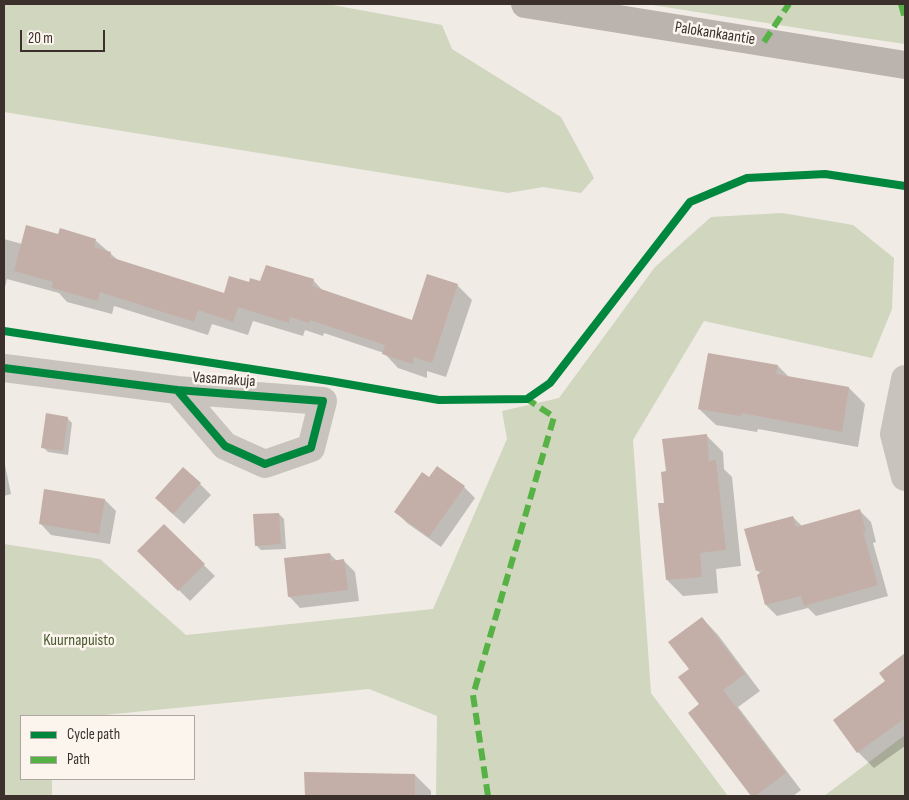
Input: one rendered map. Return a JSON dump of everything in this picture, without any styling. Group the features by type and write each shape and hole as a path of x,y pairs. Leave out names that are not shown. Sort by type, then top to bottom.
{"main road":[{"name":"Palokankaantie","path":"525,4 905,65"}],"street":[{"name":"Vasamakuja","path":"4,368 177,390 323,401 311,448 265,464 225,446 177,390"},
{"path":"905,379 894,434 905,477"}],"green space":[{"path":"4,4 327,4 442,25 452,49 561,117 594,178 581,193 543,187 508,193 4,112"},
{"path":"646,4 905,4 905,44 830,33"},
{"name":"Kuurnapuisto","path":"782,213 853,225 894,258 892,309 872,358 704,321 633,440 651,693 728,796 436,796 437,716 369,689 104,715 20,715 20,780 52,780 52,796 4,796 4,544 100,559 186,635 433,609 507,439 502,411 559,398 655,267 711,217"},
{"path":"905,735 905,796 824,796"}],"building":[{"path":"26,225 58,234 60,228 96,239 94,247 111,252 110,257 224,293 229,276 249,282 250,278 260,281 266,265 314,279 312,286 412,320 427,274 458,284 432,363 413,357 413,364 382,354 385,345 310,320 309,323 290,317 289,323 238,307 233,322 198,310 194,322 100,292 98,301 52,288 53,282 14,271"},
{"path":"708,353 778,365 776,374 849,387 842,432 742,413 741,416 698,409"},
{"path":"46,413 68,417 63,451 41,448"},
{"path":"707,434 709,461 716,460 726,550 700,553 702,577 666,580 658,503 664,503 661,472 666,471 662,439"},
{"path":"437,466 465,486 429,537 394,512 422,472 429,477"},
{"path":"183,467 201,483 173,514 155,498"},
{"path":"44,489 105,499 99,534 39,524"},
{"path":"860,509 866,531 863,532 878,585 804,606 801,596 765,605 757,575 764,570 756,571 744,529 793,516 796,527"},
{"path":"279,513 281,544 255,546 253,514"},
{"path":"164,524 205,564 178,591 137,551"},
{"path":"330,553 331,561 344,559 348,590 288,597 284,558"},
{"path":"702,617 745,674 723,690 786,773 755,796 751,796 688,713 699,704 678,677 689,669 668,642"},
{"path":"905,653 905,718 857,753 833,720 885,681 879,673"},
{"path":"304,772 415,774 415,796 305,796"}],"marked path":[{"path":"764,42 789,4"},
{"path":"901,4 905,19"},
{"path":"488,796 473,695 554,417 527,399"}],"cycle path":[{"path":"4,331 330,381 439,400 527,399 550,383 690,202 747,178 825,174 905,186"},
{"path":"4,368 177,390 323,401 311,448 265,464 225,446 177,390"}]}
